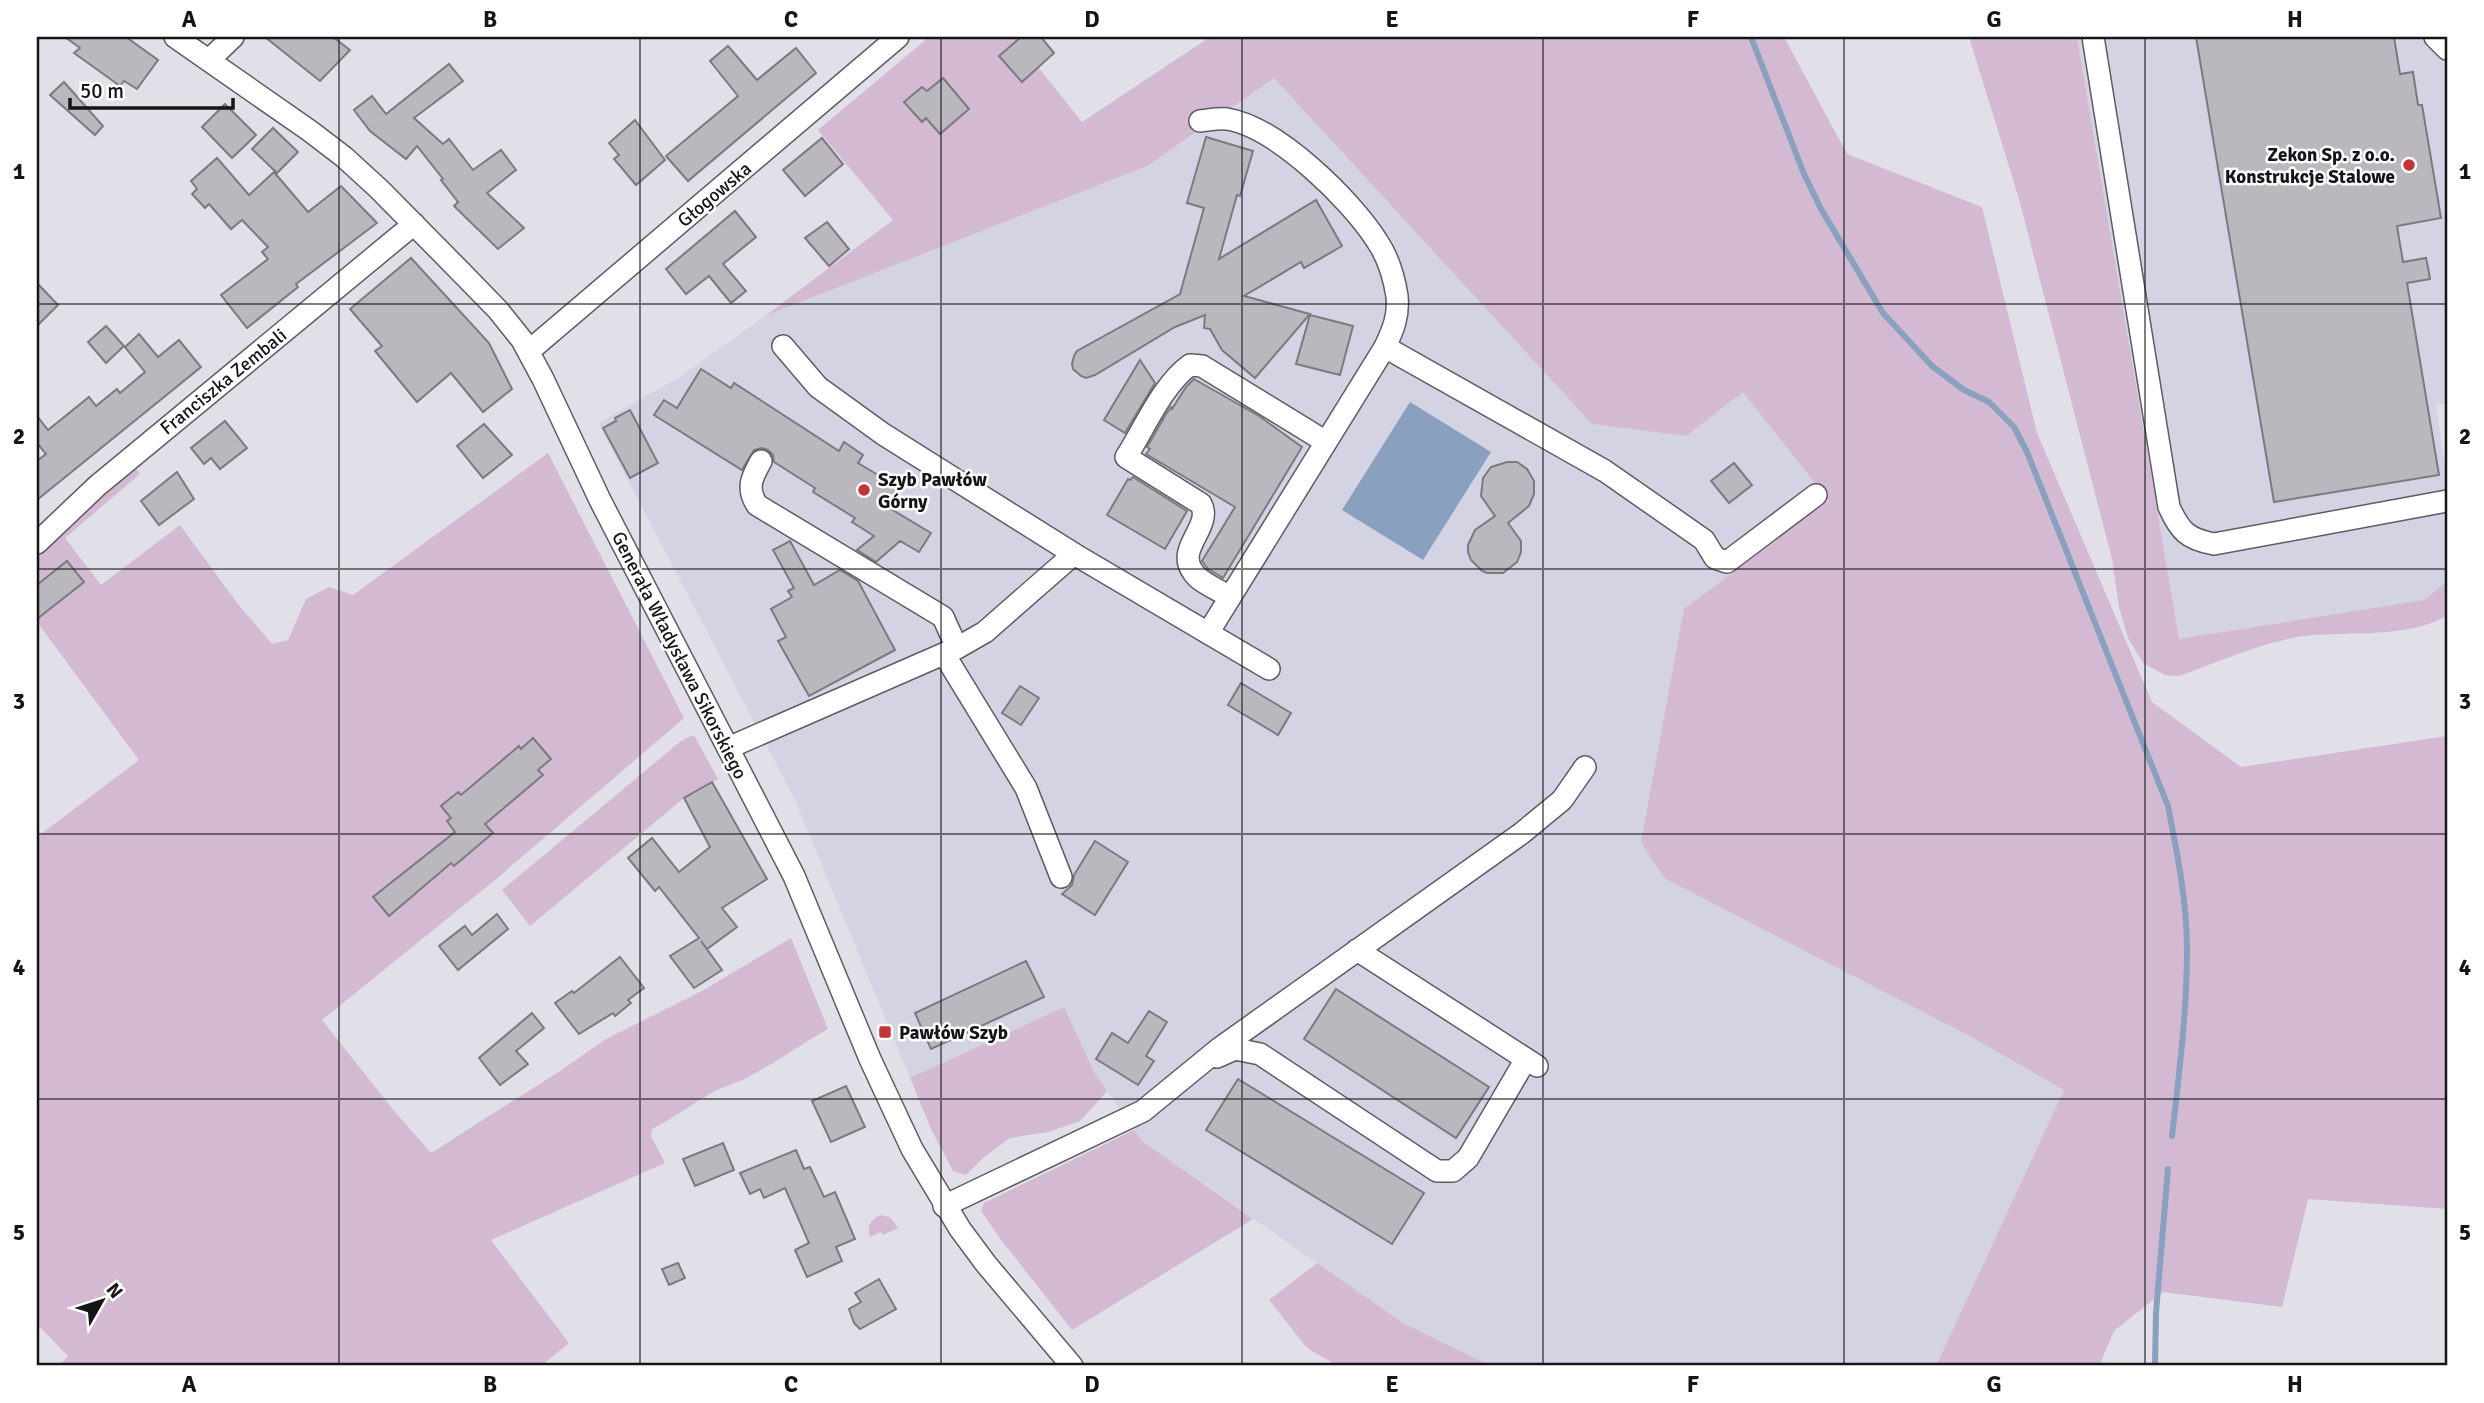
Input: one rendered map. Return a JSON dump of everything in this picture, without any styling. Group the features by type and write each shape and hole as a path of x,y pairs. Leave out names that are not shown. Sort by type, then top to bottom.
{"street":[{"name":"Generała Władysława Sikorskiego","path":"175,37 344,157 498,310 529,351 600,500 794,876 887,1099 912,1149 944,1206 986,1264 1072,1366"},
{"path":"209,60 233,37"},
{"name":"Głogowska","path":"529,351 898,37"},
{"path":"2093,37 2169,507 2178,527 2195,540 2214,544 2447,501"},
{"path":"2435,37 2447,50"},
{"path":"1200,121 1226,118 1251,127 1284,146 1335,189 1378,242 1387,260 1397,297 1396,321 1385,347 1208,633"},
{"name":"Franciszka Zembali","path":"37,543 97,486 414,224"},
{"path":"783,346 818,387 847,411 1074,554 1269,669"},
{"path":"1385,347 1605,471 1704,540 1715,558 1727,562 1816,495"},
{"path":"1230,597 1194,575 1189,566 1188,552 1205,512 1200,504 1126,457 1171,383 1190,365 1202,366 1326,442"},
{"path":"761,461 750,486 751,496 757,505 943,617 951,651 1026,788 1061,877"},
{"path":"728,748 951,651 985,632 1074,554"},
{"path":"944,1206 1143,1111 1220,1048 1522,833 1562,800 1585,767"},
{"path":"1200,1065 1235,1049 1260,1055 1437,1171 1453,1171 1468,1158 1532,1063 1357,950"}],"shaded area":[{"path":"929,37 1014,37 1082,122 1210,37 1784,37 1847,154 1982,207 2037,433 2152,702 2241,767 2447,736 2447,1209 2308,1199 2282,1307 2163,1292 2114,1331 2099,1366 1936,1366 2064,1090 1966,1034 1664,878 1641,842 1684,609 1829,501 1743,392 1686,436 1592,424 1274,78 1147,166 765,316 893,220 818,130"},
{"path":"1969,37 2077,37 2179,639 2424,600 2447,582 2446,616 2430,624 2393,631 2315,635 2282,640 2179,676 2165,675 2143,663 2128,638 2119,607 2112,559 2019,199"},
{"path":"2077,37 2447,37 2447,403 2436,405 2447,481 2447,582 2424,600 2179,639"},
{"path":"1274,78 1592,424 1686,436 1743,391 1829,502 1684,610 1966,1034 2064,1090 1936,1366 1491,1366 1403,1323 1142,1141 1094,1072 1064,1007 910,1078 795,800 598,423 680,377 765,316 1147,166"},
{"path":"548,453 684,718 495,880 322,1020 431,1153 606,1039 702,991 791,938 828,1029 758,1072 713,1092 652,1129 651,1136 665,1163 491,1240 569,1343 541,1366 59,1366 68,1356 40,1327 37,1329 37,837 139,760 37,622 37,557 135,467 140,474 65,538 101,585 180,525 238,604 272,644 288,640 306,599 329,587 353,595"},
{"path":"694,735 718,779 684,798 530,926 502,890 681,741"},
{"path":"1064,1007 1094,1072 1107,1091 1080,1121 1048,1132 1010,1138 966,1175 953,1171 931,1129 910,1078"},
{"path":"1134,1130 1142,1141 1253,1219 1072,1330 981,1211 984,1203"},
{"path":"882,1215 891,1218 898,1228 870,1237 870,1223"},
{"path":"1317,1263 1403,1323 1491,1366 1338,1366 1307,1348 1269,1300"}],"water":[{"path":"1410,402 1491,452 1423,560 1342,510"}],"building":[{"path":"65,37 126,37 158,60 137,89 124,81 120,86 74,53 80,48"},
{"path":"265,37 333,37 350,50 320,81"},
{"path":"1021,37 1041,37 1054,53 1022,82 999,56"},
{"path":"2196,37 2394,37 2400,74 2413,72 2418,105 2422,105 2441,218 2397,226 2403,262 2426,258 2428,267 2430,279 2407,283 2439,475 2274,502"},
{"path":"728,46 757,80 796,48 816,73 688,181 666,156 738,96 710,61"},
{"path":"449,64 463,81 414,118 443,144 449,139 473,170 501,150 516,170 487,193 524,228 498,249 454,206 458,202 417,146 406,159 370,131 354,110 372,96 386,114"},
{"path":"943,78 969,109 940,134 926,118 922,122 904,102 922,87 927,91"},
{"path":"64,82 103,126 95,135 50,95"},
{"path":"225,104 256,135 232,158 202,127"},
{"path":"635,120 665,160 636,185 614,159 619,155 609,143"},
{"path":"273,128 298,152 277,173 252,149"},
{"path":"1206,137 1253,151 1219,259 1316,200 1342,246 1304,268 1301,262 1244,296 1310,314 1255,378 1222,350 1210,329 1204,328 1205,315 1175,327 1095,375 1086,378 1081,376 1073,369 1072,364 1077,351 1180,294 1204,208 1187,203"},
{"path":"822,138 843,164 805,196 783,170"},
{"path":"217,158 249,195 274,172 308,212 341,186 377,223 296,284 298,287 247,328 221,295 268,259 262,252 268,247 242,220 231,229 209,204 205,208 192,194 197,189 191,181"},
{"path":"735,211 756,237 723,264 746,291 731,303 709,276 686,294 666,269"},
{"path":"827,222 849,249 829,266 805,238"},
{"path":"411,258 489,343 512,389 483,412 451,373 417,402 375,351 382,346 350,309"},
{"path":"37,283 58,305 37,326"},
{"path":"1310,315 1353,326 1340,375 1296,364"},
{"path":"106,326 124,346 106,363 88,342"},
{"path":"139,334 158,357 179,340 201,367 37,500 37,461 46,454 37,443 37,416 48,430 89,397 96,406 117,389 120,393 145,372 125,347"},
{"path":"1140,360 1155,383 1125,433 1104,420"},
{"path":"701,369 731,388 734,383 839,451 844,442 863,455 858,463 898,487 886,506 931,533 919,552 900,541 876,562 857,550 874,536 852,522 855,518 813,492 815,488 774,462 773,455 768,450 754,450 742,470 654,415 664,400 677,408"},
{"path":"1194,379 1259,416 1302,447 1223,578 1208,569 1202,561 1235,507 1146,454 1150,449 1147,447 1166,414"},
{"path":"630,410 658,463 630,478 603,428"},
{"path":"225,421 247,448 220,469 211,458 204,464 191,448"},
{"path":"484,424 512,455 483,478 457,446"},
{"path":"1517,462 1527,469 1534,481 1534,494 1529,506 1508,523 1521,541 1517,562 1503,573 1487,573 1471,560 1468,545 1475,530 1495,516 1481,496 1483,478 1491,467"},
{"path":"1734,463 1752,485 1729,503 1711,481"},
{"path":"177,472 194,499 159,525 141,501"},
{"path":"1133,477 1187,511 1165,549 1107,515 1128,479"},
{"path":"790,541 814,585 840,570 858,581 895,650 809,696 778,641 786,637 771,609 792,597 788,591 794,588 773,550"},
{"path":"67,561 84,582 37,619 37,585"},
{"path":"1241,683 1291,713 1278,735 1228,705"},
{"path":"1020,686 1039,698 1021,725 1002,713"},
{"path":"533,738 551,759 538,770 543,775 485,824 493,833 454,866 451,863 389,916 373,897 455,832 447,821 451,818 441,806 458,792 461,795 519,746 521,749"},
{"path":"712,782 767,879 722,908 737,927 707,949 701,941 722,970 694,988 670,956 699,938 659,887 655,891 628,858 652,838 679,872 710,847 684,798"},
{"path":"1095,841 1128,862 1095,915 1062,894 1072,885 1074,875"},
{"path":"497,914 508,929 458,970 439,946 465,926 472,935"},
{"path":"620,957 644,988 628,1000 631,1003 615,1016 613,1013 579,1034 555,1003 572,991 574,993"},
{"path":"1026,961 1044,997 931,1049 915,1013"},
{"path":"1336,989 1489,1087 1456,1138 1304,1039"},
{"path":"1149,1011 1167,1022 1146,1056 1154,1061 1138,1085 1096,1059 1112,1033 1128,1043"},
{"path":"532,1013 544,1028 516,1051 528,1064 500,1085 479,1058"},
{"path":"1238,1079 1424,1193 1392,1244 1206,1130"},
{"path":"846,1086 865,1127 831,1142 812,1101"},
{"path":"723,1143 734,1170 695,1186 683,1159"},
{"path":"796,1150 804,1169 810,1167 824,1197 835,1192 855,1239 836,1247 842,1261 807,1277 795,1250 809,1243 785,1188 764,1198 760,1189 750,1194 740,1173"},
{"path":"678,1263 685,1278 669,1285 662,1269"},
{"path":"879,1279 896,1309 860,1329 854,1323 849,1309 861,1302 855,1293"}],"waterway":[{"path":"1751,37 1804,174 1821,209 1883,313 1932,366 1964,390 1989,402 2014,427 2027,452 2168,806 2187,931 2184,1020 2172,1136"},
{"path":"2155,1366 2156,1313 2168,1169"}],"place":[{"name":"Zekon Sp. z o.o. Konstrukcje Stalowe","path":"2409,165"},
{"name":"Szyb Pawłów Górny","path":"864,490"},
{"name":"Pawłów Szyb","path":"885,1032"}]}
